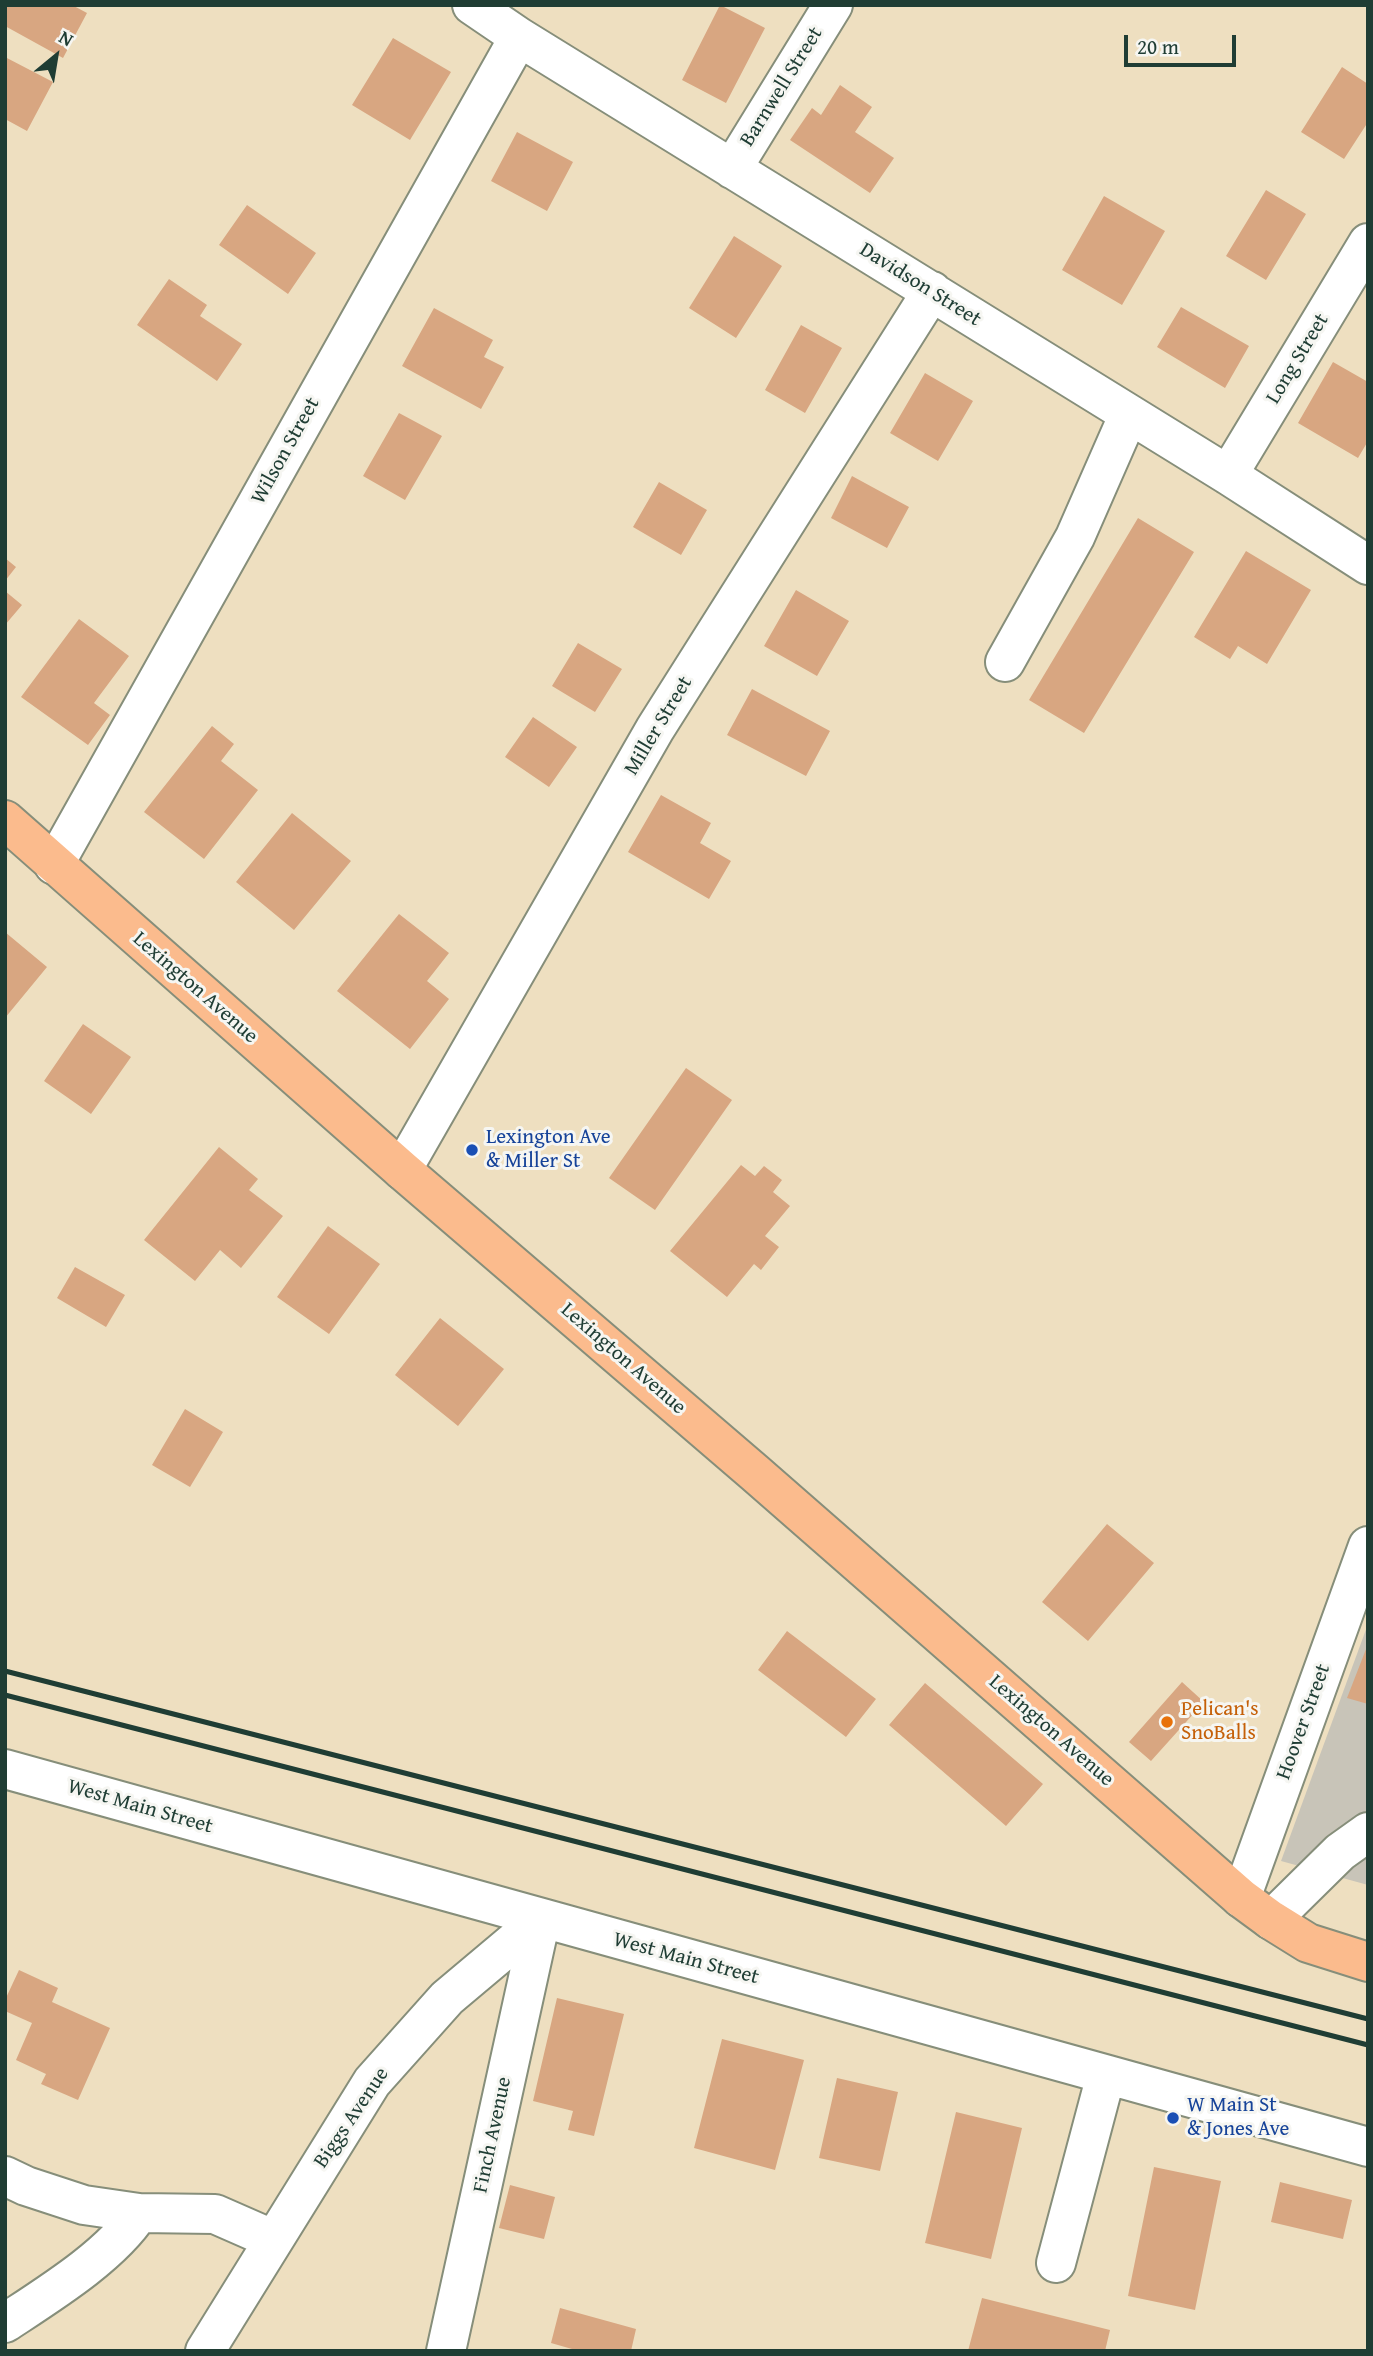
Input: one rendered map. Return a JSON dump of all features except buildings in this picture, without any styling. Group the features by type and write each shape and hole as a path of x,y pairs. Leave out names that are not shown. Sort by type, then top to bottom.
{"main road":[{"name":"Lexington Avenue","path":"5,820 402,1170 1256,1909"},
{"path":"1256,1909 1308,1943 1368,1962"}],"street":[{"name":"Davidson Street","path":"472,5 519,37 1228,475 1368,565"},
{"name":"Barnwell Street","path":"732,170 832,5"},
{"name":"Wilson Street","path":"54,865 519,37"},
{"name":"Long Street","path":"1228,475 1368,243"},
{"name":"Miller Street","path":"402,1170 655,729 932,291"},
{"path":"1005,662 1074,537 1129,414"},
{"name":"Hoover Street","path":"1256,1909 1368,1546"},
{"name":"West Main Street","path":"5,1769 1368,2147"},
{"path":"1256,1909 1368,1832"},
{"name":"Biggs Avenue","path":"205,2351 272,2239 372,2082 447,1998 541,1919"},
{"name":"Finch Avenue","path":"446,2351 541,1919"},
{"path":"1056,2263 1106,2075"},
{"path":"5,2176 26,2186 84,2205 139,2213 215,2214 272,2239"},
{"path":"5,2323 52,2292 126,2233 139,2213"}],"shaded area":[{"path":"1368,1624 1368,1885 1281,1861"}],"railway":[{"path":"5,1671 1368,2019"},
{"path":"5,1695 1368,2045"}],"place":[{"name":"Lexington Ave & Miller St","path":"472,1150"},
{"name":"Pelican's SnoBalls","path":"1167,1722"},
{"name":"W Main St & Jones Ave","path":"1173,2118"}]}
